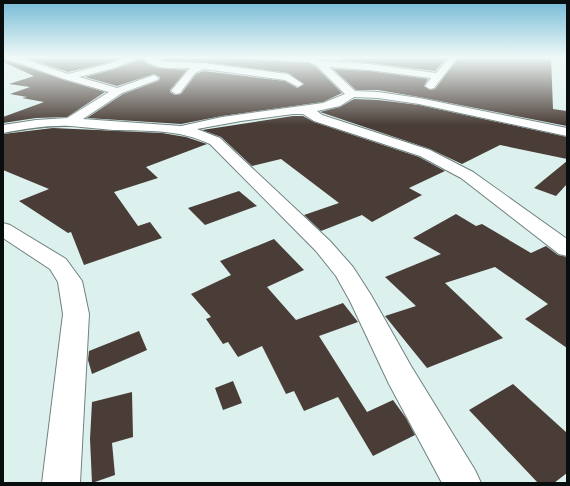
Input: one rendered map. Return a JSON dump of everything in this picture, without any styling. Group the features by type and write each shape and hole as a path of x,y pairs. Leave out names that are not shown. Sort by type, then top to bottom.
{"street":[{"path":"74,80 118,91"},
{"path":"70,122 118,91 149,80"},
{"path":"176,91 185,80"},
{"path":"292,80 298,84"},
{"path":"338,80 352,94"},
{"path":"419,102 427,89 436,80"},
{"path":"184,130 188,127 304,110 333,104 346,99 352,94 378,95 419,102 567,132"},
{"path":"304,110 318,118 425,153 467,175 567,249"},
{"path":"3,129 47,123 70,122 111,126 167,127 196,132 215,141 322,246 345,272 362,301 400,375 462,483"},
{"path":"3,229 58,264 70,281 76,314 61,483"}],"building":[{"path":"22,80 63,80 105,92 67,117 36,118 3,123 3,117 44,102 10,94 30,87 9,84"},
{"path":"95,80 136,80 117,86"},
{"path":"159,80 179,80 170,90 170,92 175,95 181,94 192,80 274,80 285,81 297,88 304,84 298,80 329,80 342,93 323,102 222,116 181,124 87,118 123,94"},
{"path":"345,80 428,80 424,86 430,90 435,89 442,80 552,80 553,109 567,111 567,126 378,90 356,90"},
{"path":"354,99 378,100 419,105 567,137 567,159 500,145 462,164 430,149 320,112 340,107"},
{"path":"293,116 303,116 314,122 419,157 445,171 409,188 422,195 372,222 362,215 321,231 304,215 339,203 281,159 252,166 221,137 202,130"},
{"path":"53,128 162,133 186,137 207,144 146,167 158,178 114,192 138,226 150,222 162,238 84,265 71,232 68,233 19,201 49,189 3,170 3,134"},
{"path":"567,161 567,184 556,196 534,188"},
{"path":"239,191 257,206 205,225 188,208"},
{"path":"456,214 476,226 482,224 531,253 546,246 558,255 567,257 567,348 525,319 548,304 495,267 445,283 503,338 427,368 385,316 416,306 385,277 441,254 413,238"},
{"path":"274,239 304,270 267,287 296,320 343,303 358,322 319,336 367,412 393,400 406,418 415,435 373,456 338,397 304,411 294,391 286,394 262,346 238,357 228,342 223,344 206,319 211,317 191,294 231,275 220,261"},
{"path":"139,331 147,350 92,374 88,360 89,351"},
{"path":"233,381 242,403 223,410 215,388"},
{"path":"513,384 567,433 567,473 554,483 538,483 469,410"},
{"path":"132,392 133,437 112,443 115,475 92,483 90,439 92,402"}]}
